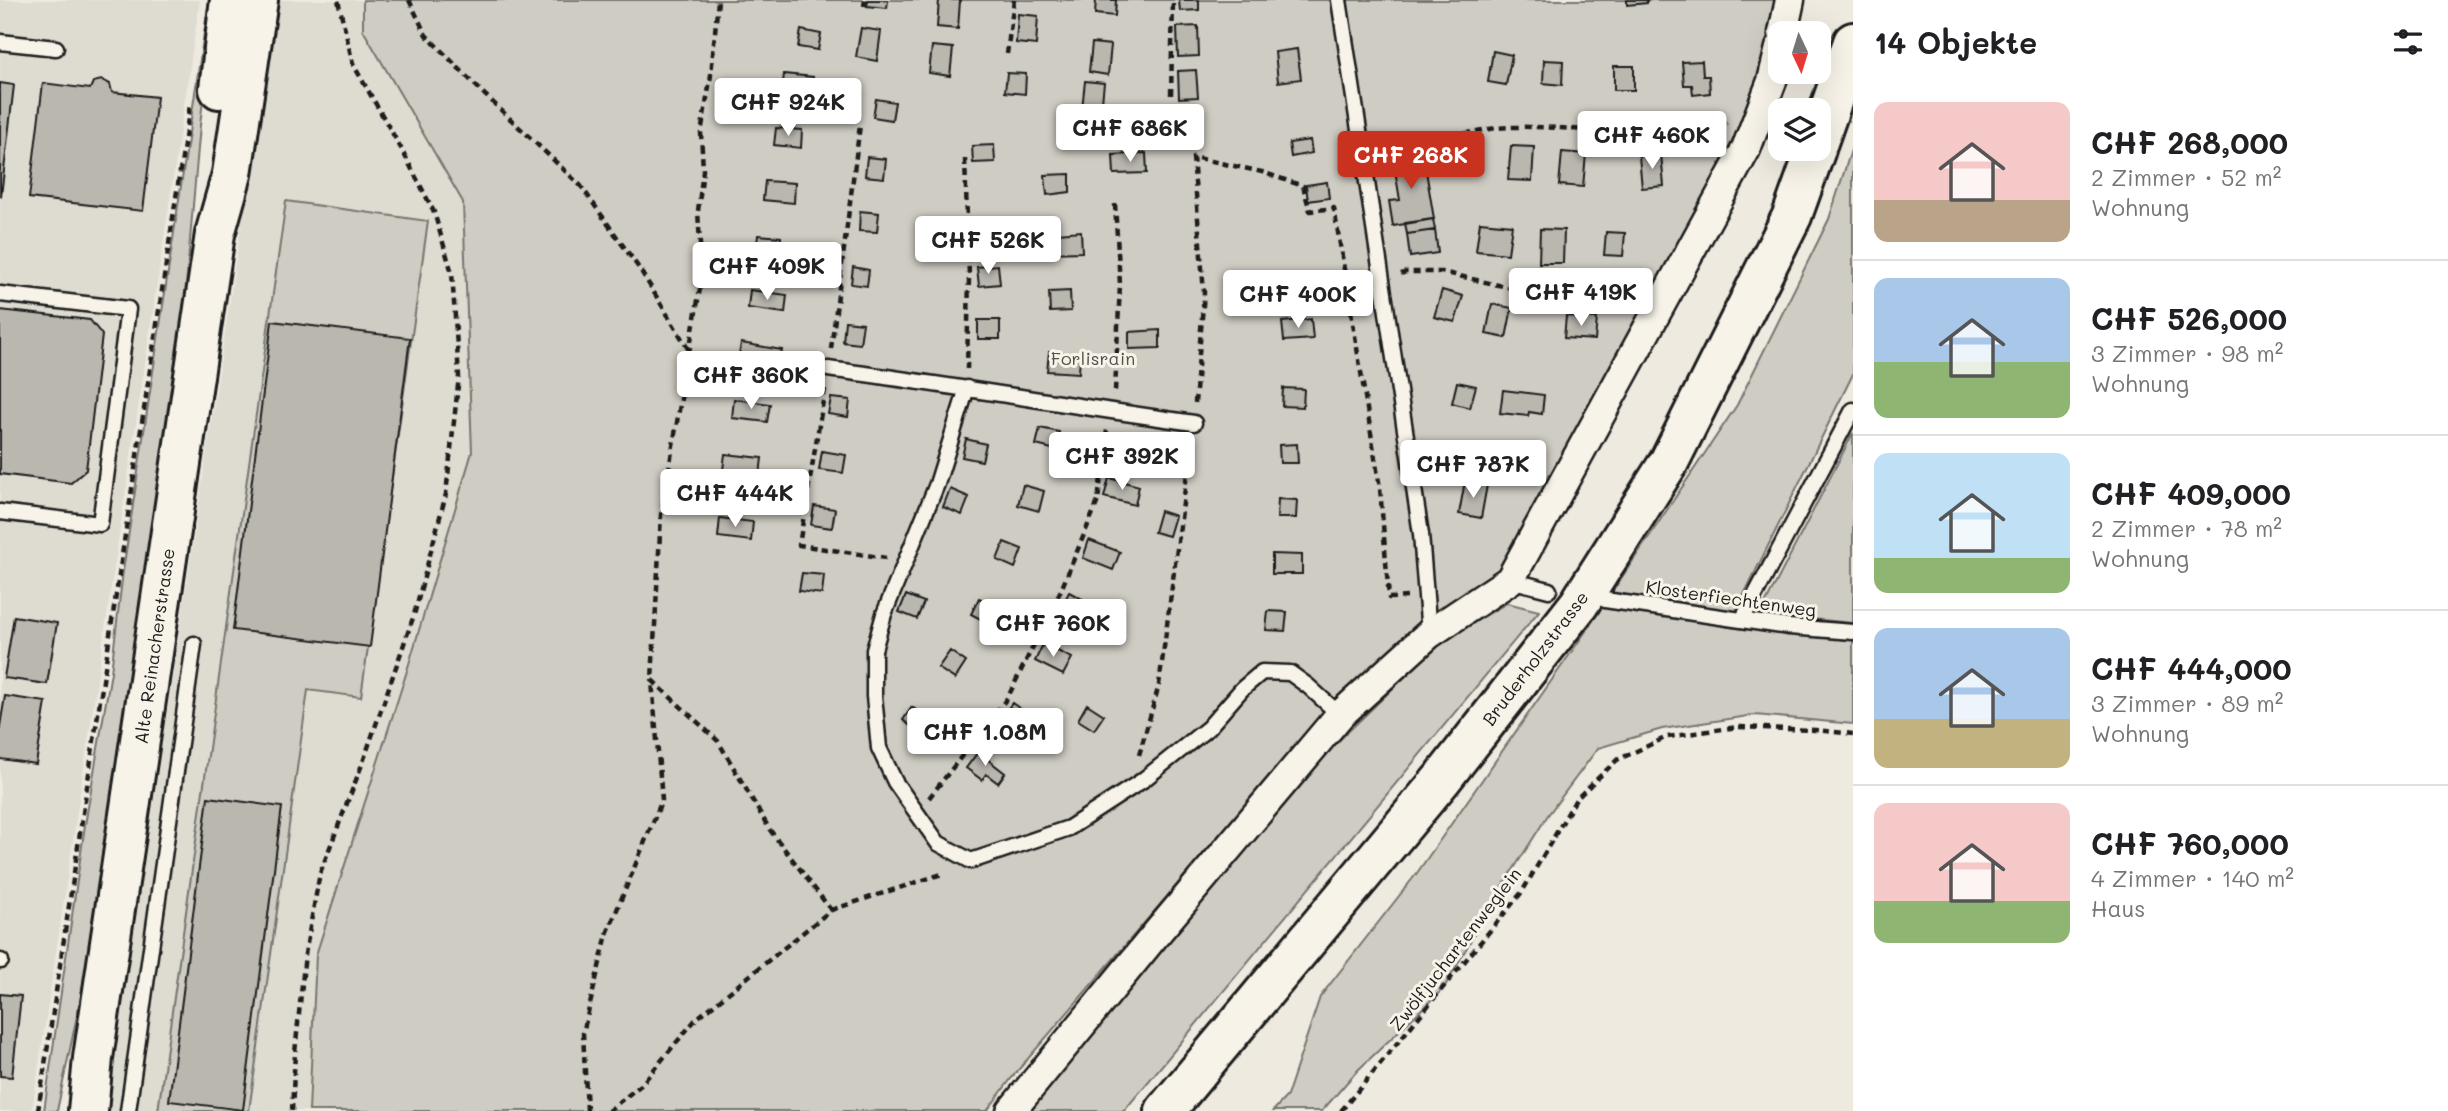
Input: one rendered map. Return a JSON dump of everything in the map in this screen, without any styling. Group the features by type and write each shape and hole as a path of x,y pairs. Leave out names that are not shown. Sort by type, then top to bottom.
{"main road":[{"name":"Alte Reinacherstrasse","path":"215,234 210,173 230,0"},
{"name":"Alte Reinacherstrasse","path":"88,1111 93,1058 215,234 232,174 258,0"},
{"path":"1831,105 1853,42"},
{"name":"Bruderholzstrasse","path":"1165,1111 1442,779 1579,604 1669,462 1793,216 1812,161"},
{"name":"Alte Reinacherstrasse","path":"75,1111 93,1058"}],"street":[{"path":"1786,21 1790,0"},
{"path":"1011,1111 1340,715 1429,634 1510,580 1746,149 1771,84"}],"lane":[{"path":"1339,0 1421,534 1429,634"},
{"path":"0,42 56,48"},
{"path":"0,294 128,309 100,524 0,512"},
{"path":"828,369 1194,423"},
{"path":"967,388 937,485 884,614 874,650 874,696 879,748 895,782 938,843 971,861 1069,828 1133,787 1209,728 1242,689 1262,672 1290,673 1340,715"},
{"path":"1742,620 1853,410"},
{"path":"1510,580 1549,590"},
{"name":"Klosterfiechtenweg","path":"1605,600 1789,627 1853,632"},
{"path":"128,1111 194,644"}],"path":[{"path":"292,1111 305,954 320,873 363,762 414,615 446,494 458,376 452,273 434,212 353,64 338,0"},
{"path":"409,0 426,35 485,96 581,186 641,271 691,352"},
{"path":"587,1111 583,1033 589,1008 607,934 662,800 652,680 661,515 702,277 698,211 704,170 701,133 711,75 718,0"},
{"path":"1007,54 1014,0"},
{"path":"1171,95 1173,0"},
{"path":"38,1111 191,96"},
{"path":"1396,152 1483,129 1515,127 1630,135 1714,127 1761,113"},
{"path":"1142,740 1148,728 1159,685 1194,423 1204,293 1192,157 1262,172 1303,186 1310,211 1334,208 1380,488 1389,598 1425,595"},
{"path":"965,159 969,277 967,388"},
{"path":"916,815 1008,697 1061,590 1098,501 1115,393 1120,284 1115,204"},
{"path":"1406,272 1442,272 1520,290 1576,298 1670,291"},
{"path":"1409,466 1433,461 1531,472"},
{"path":"652,680 718,741 770,830 831,910"},
{"name":"Zwölfjuchartenweglein","path":"1341,1111 1522,892 1576,799 1617,760 1667,737 1737,727 1853,734"},
{"path":"608,1111 641,1085 696,1019 831,910 945,873 971,861"}],"shaded area":[{"path":"0,0 200,0 32,1111 0,1111"},
{"path":"279,0 363,0 363,30 463,202 472,452 406,674 316,954 309,1111 107,1111 249,173"}],"green space":[{"path":"209,0 215,0 169,428 86,973 57,1111 44,1111 85,825 111,672 123,571"},
{"name":"Forlisrain","path":"363,0 1783,0 1777,21 1768,21 1768,54 1729,158 1507,558 1483,589 1330,706 1014,1075 987,1111 309,1111 316,955 406,674 472,452 463,202 363,30"},
{"path":"1853,144 1853,374 1728,627 1853,640 1853,724 1755,715 1662,729 1598,748 1548,815 1492,903 1444,988 1356,1072 1322,1111 1273,1111 1287,1096 1320,997 1417,873 1584,634 1737,405 1829,219"},
{"path":"286,201 428,221 361,697 308,690 249,1111 158,1111"},
{"path":"1853,433 1853,623 1760,614"},
{"path":"1507,603 1539,611 1124,1111 1022,1111 1295,783 1441,642"}],"building":[{"path":"868,0 888,0 887,8 867,6"},
{"path":"939,0 960,0 958,29 937,27"},
{"path":"1096,0 1116,0 1115,16 1095,14"},
{"path":"1179,0 1199,0 1199,10 1180,11"},
{"path":"1627,0 1647,0 1647,3 1627,5"},
{"path":"1018,14 1038,16 1036,45 1016,43"},
{"path":"1198,26 1199,56 1178,57 1177,27"},
{"path":"861,28 881,31 877,61 856,57"},
{"path":"801,30 821,34 818,50 798,47"},
{"path":"1092,43 1111,45 1108,75 1089,72"},
{"path":"932,46 953,48 950,76 929,73"},
{"path":"1297,49 1301,79 1278,82 1275,52"},
{"path":"1493,51 1512,55 1506,85 1488,82"},
{"path":"1544,60 1563,61 1562,85 1543,83"},
{"path":"1702,61 1703,76 1709,76 1710,93 1693,95 1692,85 1684,85 1682,62"},
{"path":"1614,66 1634,66 1634,90 1614,90"},
{"path":"1196,70 1198,97 1179,98 1178,71"},
{"path":"1007,73 1026,74 1025,94 1005,92"},
{"path":"784,74 813,77 811,94 782,91"},
{"path":"102,80 110,84 112,92 157,97 143,211 29,198 43,83 90,89 93,82"},
{"path":"1085,81 1104,83 1101,111 1082,109"},
{"path":"0,83 14,85 1,196 0,195"},
{"path":"876,99 895,102 892,120 873,117"},
{"path":"1185,106 1187,136 1169,137 1167,108"},
{"path":"776,128 802,130 801,148 774,145"},
{"path":"1310,140 1312,153 1291,157 1289,143"},
{"path":"994,145 995,162 973,163 972,146"},
{"path":"1511,146 1534,147 1532,181 1508,180"},
{"path":"1562,152 1586,154 1583,187 1559,185"},
{"path":"1146,153 1147,173 1114,174 1113,155"},
{"path":"1423,153 1434,219 1393,226 1389,201 1400,200 1393,158"},
{"path":"1661,154 1664,186 1642,188 1639,156"},
{"path":"867,157 886,159 884,178 865,176"},
{"path":"1070,174 1070,192 1047,195 1045,175"},
{"path":"765,181 795,183 794,203 763,200"},
{"path":"1327,182 1329,198 1308,201 1306,185"},
{"path":"860,211 879,213 877,232 859,231"},
{"path":"1433,219 1435,230 1407,234 1405,223"},
{"path":"1480,222 1512,225 1508,254 1476,251"},
{"path":"1540,229 1564,230 1563,263 1539,263"},
{"path":"1435,230 1438,253 1410,257 1407,234"},
{"path":"1081,231 1082,252 1048,253 1046,234"},
{"path":"1606,232 1625,233 1623,256 1604,255"},
{"path":"758,235 781,237 779,257 756,254"},
{"path":"998,265 1000,284 979,286 977,267"},
{"path":"853,267 869,270 867,286 851,284"},
{"path":"750,290 787,295 785,313 748,308"},
{"path":"1442,290 1463,296 1455,322 1434,317"},
{"path":"1070,291 1071,311 1050,312 1049,292"},
{"path":"1492,304 1512,308 1506,338 1486,334"},
{"path":"0,310 90,320 102,335 86,470 71,483 0,474"},
{"path":"1566,316 1597,318 1595,340 1564,338"},
{"path":"1311,319 1313,339 1284,341 1282,322"},
{"path":"978,320 1000,320 1000,339 978,339"},
{"path":"272,321 410,338 370,647 233,630"},
{"path":"845,321 863,323 860,344 843,342"},
{"path":"1160,330 1160,348 1129,349 1129,332"},
{"path":"741,343 782,350 779,368 738,361"},
{"path":"1049,352 1080,355 1079,373 1047,371"},
{"path":"1457,382 1476,386 1470,408 1452,403"},
{"path":"1283,388 1304,389 1303,407 1282,406"},
{"path":"1503,390 1544,395 1542,414 1529,412 1528,416 1500,413"},
{"path":"831,398 850,400 848,417 828,414"},
{"path":"734,399 770,404 767,422 732,418"},
{"path":"1040,428 1059,432 1056,450 1036,445"},
{"path":"966,439 986,444 982,461 962,457"},
{"path":"1297,444 1298,463 1280,463 1279,445"},
{"path":"822,451 846,455 843,473 819,470"},
{"path":"725,454 762,458 760,475 723,470"},
{"path":"1109,478 1139,486 1135,505 1104,497"},
{"path":"1465,481 1487,485 1481,518 1459,514"},
{"path":"1023,485 1044,491 1039,511 1018,505"},
{"path":"950,489 969,497 962,515 943,507"},
{"path":"1278,499 1297,500 1296,518 1277,518"},
{"path":"814,506 835,509 832,528 811,525"},
{"path":"1160,511 1175,516 1169,536 1154,532"},
{"path":"720,518 753,522 751,541 718,537"},
{"path":"1089,540 1120,552 1113,570 1083,558"},
{"path":"1004,542 1022,549 1015,568 997,560"},
{"path":"1272,554 1302,555 1302,574 1272,574"},
{"path":"802,573 824,575 822,594 799,591"},
{"path":"1069,592 1086,601 1072,631 1054,622"},
{"path":"906,595 924,602 917,619 899,612"},
{"path":"979,598 998,608 990,624 971,614"},
{"path":"1268,611 1287,612 1285,631 1266,630"},
{"path":"14,616 57,623 47,684 4,678"},
{"path":"1043,644 1072,658 1063,675 1035,661"},
{"path":"950,651 966,662 955,679 938,668"},
{"path":"5,696 46,702 36,764 0,759 0,726"},
{"path":"1012,703 1039,722 1029,736 1002,717"},
{"path":"1087,704 1104,715 1094,730 1078,720"},
{"path":"912,707 928,719 918,732 903,720"},
{"path":"978,752 1005,773 998,783 986,774 982,780 966,768"},
{"path":"208,797 282,807 243,1110 169,1101"},
{"path":"0,994 21,996 12,1077 0,1076"}]}
